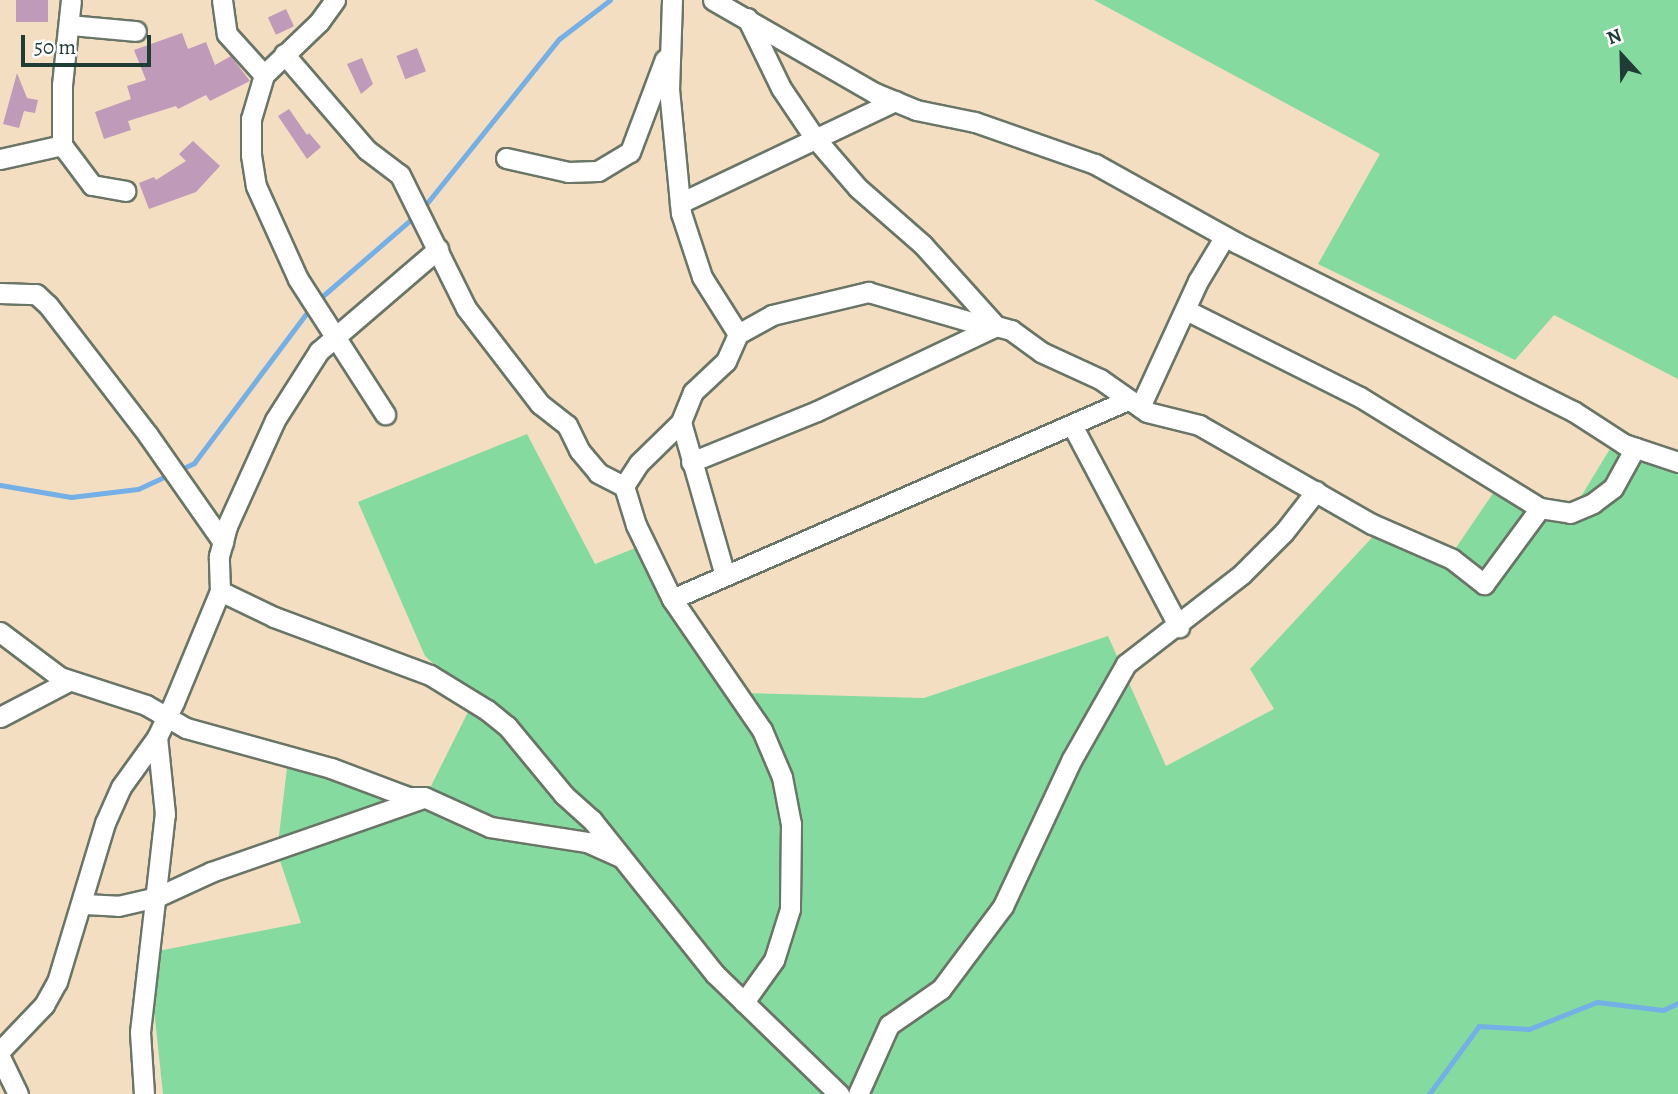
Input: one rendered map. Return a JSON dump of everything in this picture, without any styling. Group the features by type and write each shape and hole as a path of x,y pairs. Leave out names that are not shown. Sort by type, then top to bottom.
{"street":[{"path":"71,0 62,85 62,145 92,185 125,191"},
{"path":"222,0 227,34 264,75"},
{"path":"335,0 319,22 264,75 251,119 256,187 298,279 385,414"},
{"path":"672,0 669,98 680,203 702,277 738,334"},
{"path":"713,0 895,101 975,122 1095,164 1225,236 1573,411 1635,448 1678,462"},
{"path":"747,18 782,88 814,138 858,188 923,245 994,327"},
{"path":"70,26 136,31"},
{"path":"506,158 568,172 598,171 629,152 670,43"},
{"path":"284,54 367,150 400,175 466,307 518,377 567,425 579,450 598,473 624,486 636,525 672,599 762,730 782,777 791,824 790,909 774,960 744,1002"},
{"path":"680,203 895,101"},
{"path":"0,159 62,145"},
{"path":"672,599 1072,425 1134,404 1225,236"},
{"path":"0,1051 44,1005 57,982 84,904 94,856 121,787 157,737 164,715 174,702 220,591 223,542 275,420 304,367 438,249"},
{"path":"624,486 681,422 693,392 726,361 738,334 772,315 868,292 1011,330 1041,352 1100,379 1134,404 1199,425 1372,524 1452,559 1484,584 1541,508"},
{"path":"0,293 36,294 48,305 148,435 223,542"},
{"path":"1186,310 1360,397 1541,508 1570,513 1593,502 1612,488 1635,448"},
{"path":"691,462 817,411 994,327"},
{"path":"681,422 725,575"},
{"path":"1072,425 1179,626"},
{"path":"858,1094 889,1025 941,989 1003,906 1072,759 1126,664 1179,626 1284,532 1316,491"},
{"path":"220,591 462,692 507,726 564,795 593,820 679,933 744,1002 839,1094"},
{"path":"0,632 69,681 113,692 186,728 331,768 396,793 424,797 490,827 587,842 620,857"},
{"path":"0,717 69,681"},
{"path":"144,1094 140,1032 157,897 165,789 157,737"},
{"path":"84,904 118,906 157,897 211,872 424,797"},
{"path":"0,1057 18,1094"}],"green space":[{"path":"1094,0 1678,0 1678,379 1554,315 1515,360 1318,264 1380,154"},
{"path":"527,434 595,564 643,545 742,693 924,698 1108,636 1166,766 1274,709 1250,669 1379,530 1451,555 1496,489 1571,513 1616,439 1678,462 1678,1094 163,1094 148,953 301,923 277,852 289,751 429,790 474,700 425,656 358,502"}],"building":[{"path":"16,0 48,0 48,22 16,22"},
{"path":"286,9 294,26 276,35 268,17"},
{"path":"182,33 188,49 206,42 215,65 231,56 250,81 210,101 206,95 178,109 176,106 128,121 131,130 104,139 95,112 131,99 127,86 146,80 134,50"},
{"path":"417,48 426,71 405,79 396,56"},
{"path":"362,58 373,84 361,94 347,64"},
{"path":"17,73 27,98 38,100 35,113 24,111 19,128 3,124"},
{"path":"289,109 307,135 309,133 321,147 307,159 278,116"},
{"path":"193,141 220,166 196,192 149,209 139,183 154,177 156,180 186,161 179,154"}],"waterway":[{"path":"423,208 559,39 610,0"},
{"path":"318,300 416,215"},
{"path":"0,485 71,497 138,489 194,463 311,307"},
{"path":"1429,1094 1479,1026 1529,1029 1597,1002 1663,1010 1678,1003"}]}
